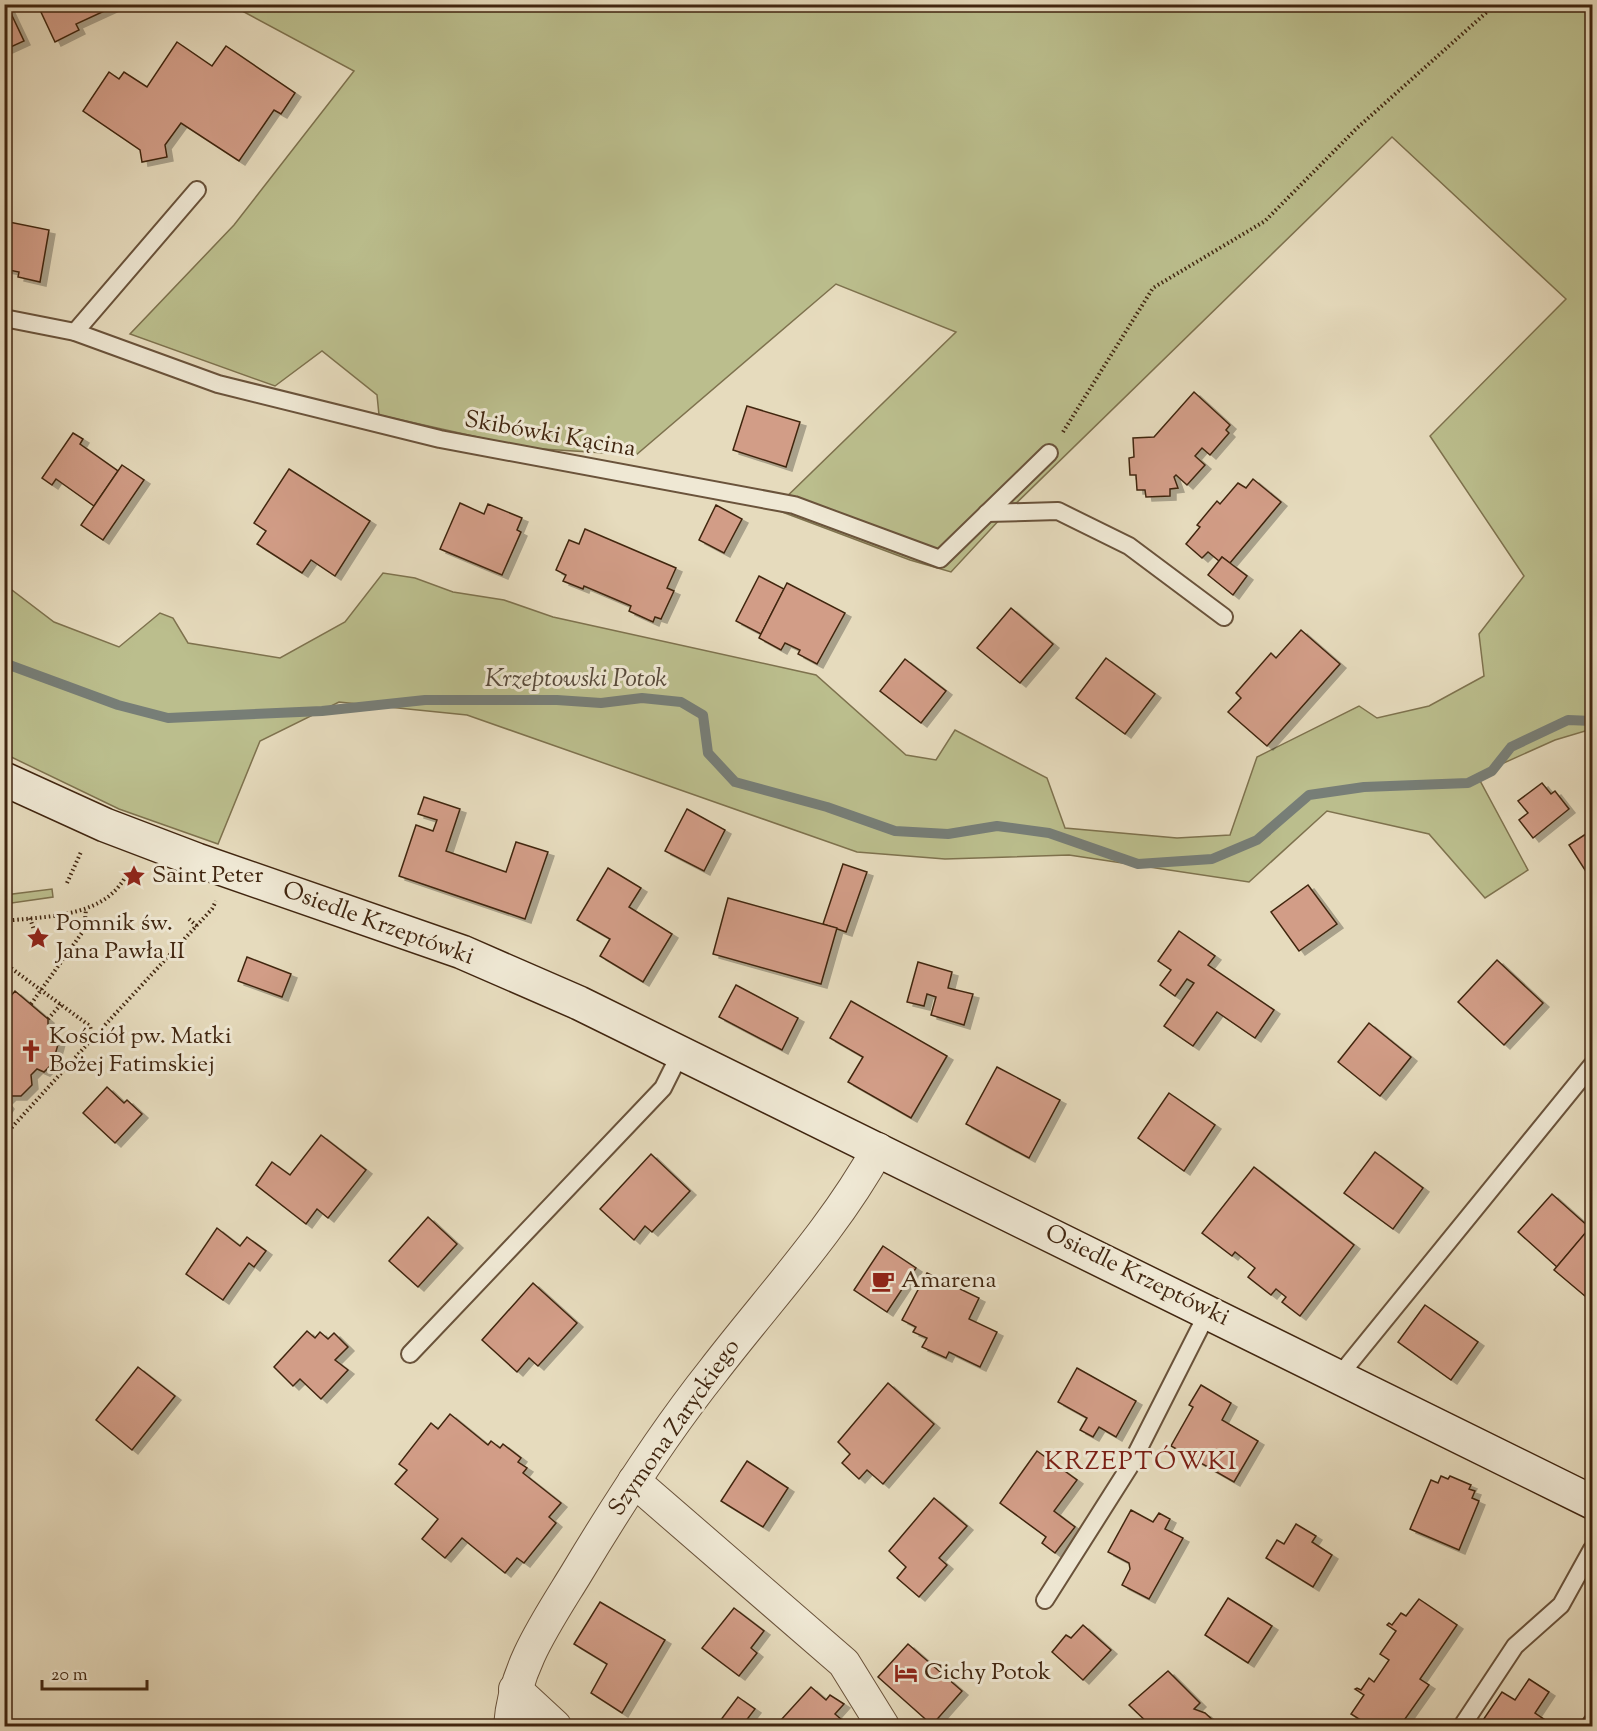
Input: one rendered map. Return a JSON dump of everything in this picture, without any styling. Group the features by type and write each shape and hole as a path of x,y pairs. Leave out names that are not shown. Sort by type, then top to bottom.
{"main road":[{"name":"Osiedle Krzeptówki","path":"4,779 143,840 462,952 681,1052 1593,1502"}],"street":[{"name":"Szymona Zaryckiego","path":"510,1726 515,1689 531,1648 634,1481 686,1406 854,1192 878,1149"},
{"path":"634,1481 844,1663 883,1726"},
{"path":"515,1689 555,1726"}],"lane":[{"path":"75,332 196,190"},
{"name":"Skibówki Kącina","path":"4,318 75,332 218,384 440,439 795,505 940,559 1050,453"},
{"path":"987,513 1058,511 1129,546 1224,617"},
{"path":"410,1354 663,1088 681,1052"},
{"path":"1339,1376 1593,1065"},
{"path":"1045,1600 1130,1466 1208,1312"},
{"path":"1462,1726 1515,1646 1561,1605 1593,1549"},
{"path":"1590,1726 1593,1722"}],"path":[{"path":"1050,453 1153,288 1265,221 1357,128 1496,4"},
{"path":"67,883 84,845"},
{"path":"4,921 86,909 104,902 126,876 130,866"},
{"path":"105,1025 213,909 216,900"},
{"path":"31,1004 84,930 86,909"},
{"path":"30,918 34,930"},
{"path":"189,919 197,926"},
{"path":"4,963 62,1003 90,1026 93,1038 4,1136"},
{"path":"48,1019 62,1003"}],"green space":[{"path":"231,5 1592,5 1592,729 1555,740 1477,775 1528,870 1485,898 1429,834 1327,811 1249,882 1069,855 945,859 857,852 467,715 339,702 260,741 218,844 119,809 5,754 4,584 54,622 119,647 160,613 173,618 188,643 280,658 345,622 383,573 415,578 453,592 504,600 553,617 816,675 906,755 936,760 955,730 1047,778 1065,828 1177,838 1230,835 1257,757 1359,706 1377,718 1429,706 1484,676 1479,634 1524,576 1430,436 1566,299 1392,137 1002,517 951,572 910,560 774,509 956,332 836,284 636,455 527,448 379,415 377,395 322,351 275,386 130,334 234,225 354,71"},
{"path":"52,889 53,897 5,904 5,895"}],"building":[{"path":"50,4 112,4 113,7 76,24 79,30 55,42 40,10"},
{"path":"7,5 24,41 4,50 4,7"},
{"path":"177,42 212,66 226,46 295,93 281,114 274,110 239,161 181,123 165,145 167,157 142,162 140,150 83,111 109,72 119,79 124,72 147,87"},
{"path":"4,221 49,230 40,282 18,277 19,272 4,269"},
{"path":"1194,392 1230,425 1226,430 1229,433 1210,455 1202,448 1195,456 1205,465 1187,485 1176,475 1174,477 1178,488 1170,489 1170,496 1146,497 1145,490 1137,490 1136,475 1130,475 1129,458 1134,457 1133,438 1154,437"},
{"path":"747,406 800,422 786,467 733,450"},
{"path":"73,433 83,439 80,444 118,471 94,506 56,479 52,485 42,478"},
{"path":"122,465 144,480 103,540 81,525"},
{"path":"289,469 370,521 335,576 311,560 302,573 257,544 266,531 254,523"},
{"path":"1253,479 1281,502 1230,563 1222,557 1219,561 1208,552 1202,558 1186,544 1200,527 1197,525 1217,501 1220,504 1238,483 1246,488"},
{"path":"460,503 484,514 488,504 522,518 517,530 521,532 502,575 440,549"},
{"path":"716,505 742,519 724,553 699,540"},
{"path":"585,529 676,568 667,588 674,591 661,619 655,617 653,622 629,611 631,606 584,586 583,589 563,581 566,575 556,570 569,540 579,544"},
{"path":"1222,557 1247,576 1233,595 1208,575"},
{"path":"759,576 784,589 761,634 736,621"},
{"path":"787,583 845,613 817,664 798,654 800,650 785,643 781,650 759,638"},
{"path":"1011,608 1053,644 1020,683 977,648"},
{"path":"1301,630 1340,664 1267,746 1228,712 1241,698 1236,693 1271,653 1276,658"},
{"path":"1106,658 1155,694 1125,734 1076,698"},
{"path":"905,659 946,691 921,723 880,691"},
{"path":"1542,783 1551,794 1555,791 1569,809 1533,838 1519,820 1528,813 1518,801"},
{"path":"424,797 460,809 446,851 506,872 516,842 548,852 525,919 399,876 416,825 433,831 437,820 418,814"},
{"path":"687,809 725,830 704,871 665,851"},
{"path":"1592,830 1592,881 1569,845"},
{"path":"843,864 867,872 846,932 823,924"},
{"path":"608,868 641,888 629,907 672,934 643,982 600,956 610,939 577,920"},
{"path":"1308,885 1337,924 1299,951 1271,912"},
{"path":"728,898 837,928 821,984 713,954"},
{"path":"1179,931 1215,956 1208,965 1274,1010 1255,1038 1217,1012 1193,1046 1164,1026 1194,983 1187,979 1175,996 1160,985 1171,970 1158,961"},
{"path":"247,957 291,974 282,997 238,981"},
{"path":"1497,960 1543,1003 1504,1045 1458,1002"},
{"path":"918,962 952,972 948,988 973,994 964,1025 931,1015 936,997 927,994 924,1006 907,1002"},
{"path":"736,985 798,1018 782,1050 719,1017"},
{"name":"Kościół pw. Matki Bożej Fatimskiej","path":"15,991 48,1019 48,1027 59,1041 55,1055 58,1058 44,1072 37,1069 31,1075 32,1085 21,1096 10,1096 5,1101 8,1105 4,1112 4,995 9,998"},
{"path":"851,1001 947,1056 911,1118 848,1082 863,1057 830,1038"},
{"path":"1369,1023 1411,1057 1380,1096 1338,1062"},
{"path":"997,1067 1060,1100 1029,1158 966,1124"},
{"path":"107,1087 124,1103 127,1100 142,1114 115,1143 83,1113"},
{"path":"1169,1093 1215,1125 1184,1171 1138,1138"},
{"path":"321,1135 366,1170 328,1218 317,1209 306,1224 256,1185 272,1162 290,1175"},
{"path":"1375,1152 1423,1188 1393,1229 1344,1193"},
{"path":"651,1154 690,1191 652,1232 645,1226 634,1240 600,1209"},
{"path":"1254,1167 1354,1245 1300,1316 1282,1302 1286,1297 1276,1289 1271,1295 1248,1277 1255,1268 1235,1252 1232,1256 1202,1233"},
{"path":"1552,1194 1590,1228 1557,1267 1518,1232"},
{"path":"428,1217 457,1244 418,1287 389,1261"},
{"path":"1592,1225 1592,1302 1554,1270"},
{"path":"217,1228 240,1246 247,1237 266,1251 254,1267 249,1263 223,1300 186,1274"},
{"path":"883,1246 916,1268 887,1312 854,1290"},
{"path":"927,1273 979,1298 969,1319 997,1332 980,1367 949,1352 946,1358 922,1347 927,1338 913,1332 916,1327 902,1320"},
{"path":"533,1283 577,1323 538,1366 529,1358 517,1372 482,1340"},
{"path":"1425,1305 1478,1342 1451,1380 1398,1342"},
{"path":"307,1331 315,1338 320,1332 328,1339 334,1333 348,1347 335,1360 348,1370 321,1399 300,1379 293,1386 274,1367"},
{"path":"138,1367 175,1396 132,1450 96,1420"},
{"path":"1077,1368 1136,1401 1116,1437 1099,1427 1093,1437 1080,1430 1087,1418 1058,1402"},
{"path":"888,1383 934,1424 883,1484 867,1470 859,1479 842,1463 850,1454 838,1442"},
{"path":"1201,1385 1231,1403 1222,1420 1258,1441 1234,1482 1171,1446 1193,1407 1189,1405"},
{"path":"450,1414 488,1445 491,1441 500,1448 503,1444 521,1458 518,1462 527,1468 523,1473 561,1503 549,1517 556,1523 524,1563 517,1558 505,1573 462,1538 445,1558 422,1539 438,1519 395,1484 407,1470 399,1464 431,1423 438,1429"},
{"path":"1037,1451 1077,1480 1054,1511 1075,1527 1055,1553 1042,1543 1046,1537 1000,1503"},
{"path":"747,1461 788,1488 763,1527 721,1501"},
{"path":"1441,1476 1448,1479 1450,1476 1471,1485 1469,1489 1475,1491 1472,1498 1479,1501 1459,1550 1410,1529 1431,1480 1438,1483"},
{"path":"934,1498 967,1526 939,1558 947,1565 919,1597 897,1578 906,1567 889,1551"},
{"path":"1131,1510 1153,1522 1159,1513 1170,1519 1165,1529 1183,1538 1149,1599 1122,1585 1130,1569 1129,1563 1108,1552"},
{"path":"1296,1524 1316,1536 1312,1542 1332,1555 1313,1587 1266,1558 1277,1540 1284,1544"},
{"path":"1228,1598 1272,1626 1248,1663 1205,1635"},
{"path":"1419,1599 1457,1625 1420,1679 1429,1685 1400,1726 1370,1726 1351,1714 1364,1695 1355,1689 1361,1690 1369,1678 1374,1682 1389,1660 1380,1654 1396,1631 1387,1625 1389,1623 1392,1625 1401,1613 1406,1616"},
{"path":"600,1602 665,1640 622,1713 591,1693 607,1664 574,1644"},
{"path":"734,1608 764,1631 751,1648 757,1653 739,1676 702,1648"},
{"path":"1083,1625 1111,1650 1083,1680 1052,1652 1066,1635 1071,1638"},
{"path":"908,1644 962,1691 932,1725 878,1677"},
{"path":"1168,1671 1200,1703 1194,1709 1205,1713 1216,1723 1216,1726 1151,1726 1129,1705"},
{"path":"1529,1679 1549,1692 1535,1713 1548,1722 1545,1726 1479,1726 1502,1692 1515,1700"},
{"path":"811,1687 826,1700 830,1695 844,1704 835,1714 849,1726 773,1726 781,1720"},
{"path":"738,1697 755,1709 742,1726 728,1726 720,1721"}],"waterway":[{"name":"Krzeptowski Potok","path":"4,663 118,705 168,718 322,711 425,700 557,700 601,703 642,698 681,702 703,715 708,753 735,782 827,807 895,831 948,834 997,826 1049,833 1138,864 1212,859 1257,840 1309,795 1364,787 1468,783 1492,771 1511,747 1568,720 1592,721"}],"place":[{"name":"Saint Peter","path":"134,876"},
{"name":"Pomnik św. Jana Pawła II","path":"38,938"},
{"name":"Kościół pw. Matki Bożej Fatimskiej","path":"31,1051"},
{"name":"Amarena","path":"883,1281"},
{"name":"Cichy Potok","path":"906,1673"}],"district":[{"name":"KRZEPTÓWKI","path":"1141,1462"}]}
